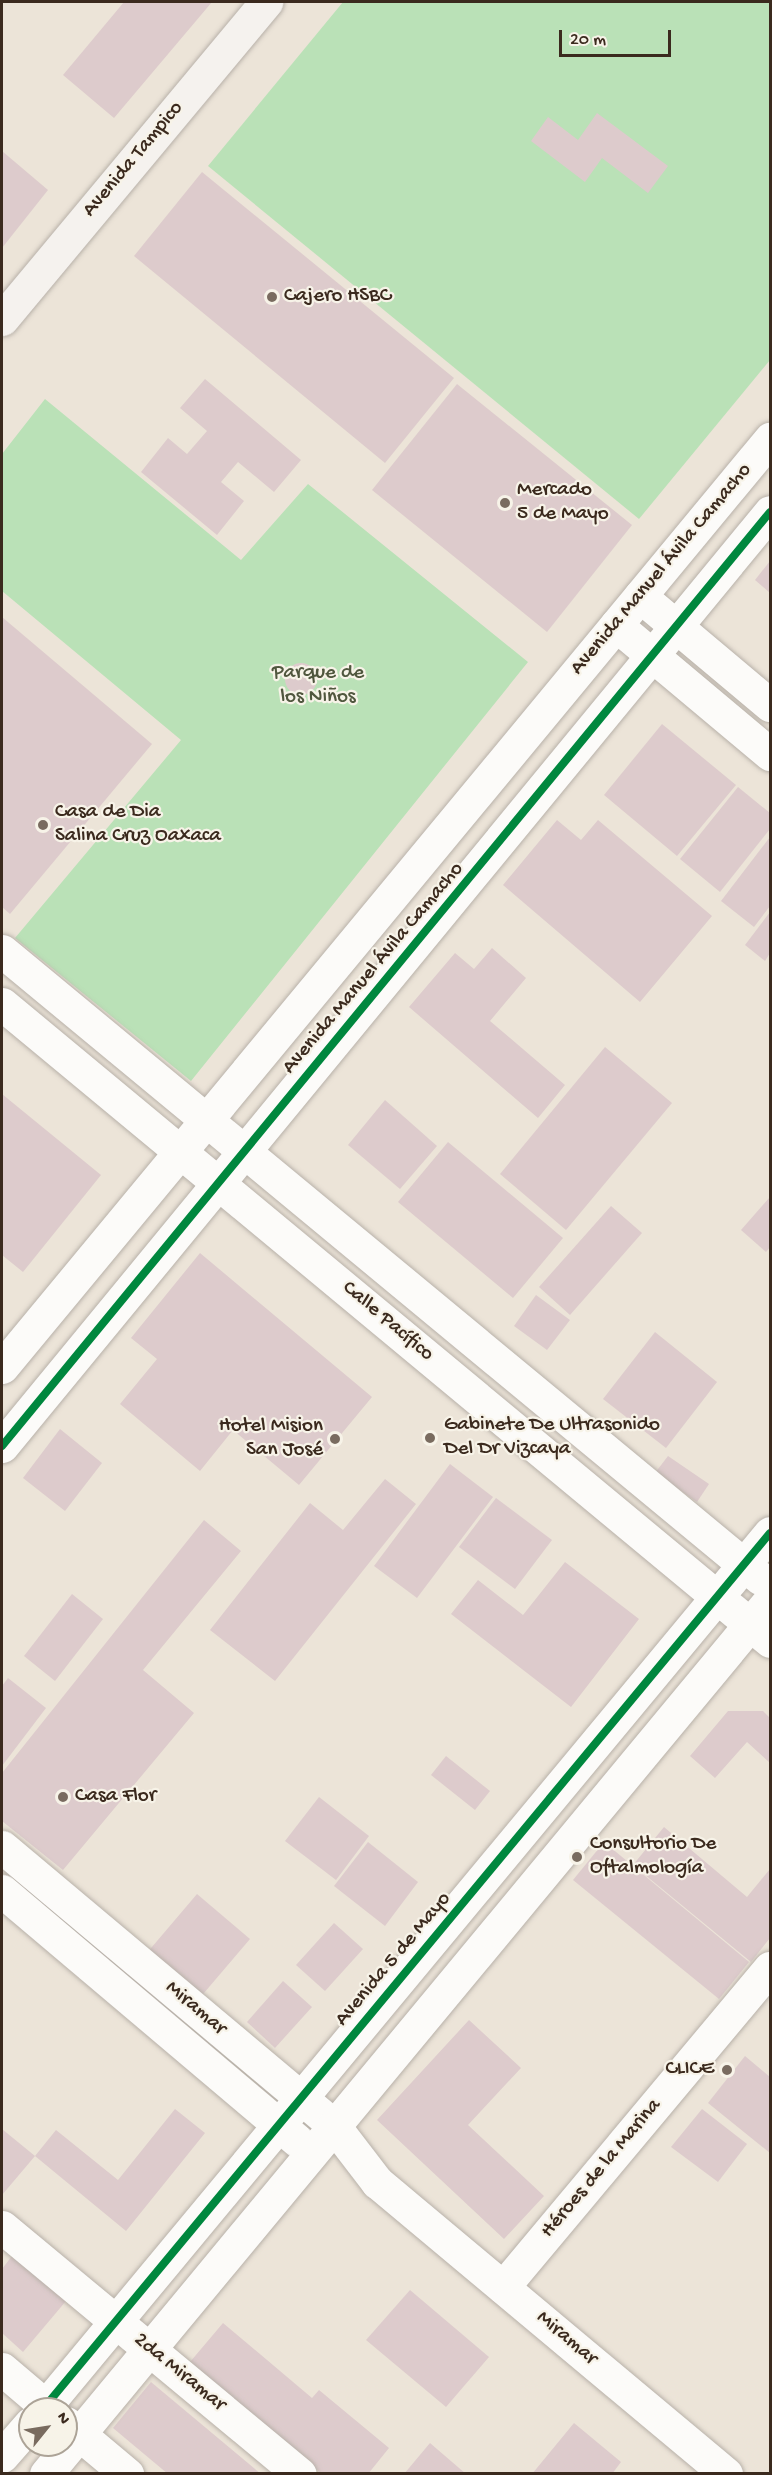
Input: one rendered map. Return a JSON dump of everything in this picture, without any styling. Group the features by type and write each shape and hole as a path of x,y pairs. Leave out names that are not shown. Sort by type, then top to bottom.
{"main road":[{"name":"Avenida Tampico","path":"2,319 266,2"}],"street":[{"name":"Avenida Manuel Ávila Camacho","path":"2,1367 771,439"},
{"name":"Avenida Manuel Ávila Camacho","path":"2,1446 655,658 771,512"},
{"path":"640,596 771,705"},
{"path":"616,625 771,754"},
{"name":"Calle Pacífico","path":"2,951 771,1587"},
{"name":"Calle Pacífico","path":"2,1004 718,1597 764,1622"},
{"name":"Avenida 5 de Mayo","path":"66,2397 116,2322 771,1533"},
{"name":"Avenida 5 de Mayo","path":"78,2400 149,2349 334,2126 764,1622"},
{"name":"Miramar","path":"2,1847 334,2126 377,2182 726,2474"},
{"name":"Miramar","path":"2,1891 313,2154 377,2182"},
{"name":"Héroes de la Marina","path":"503,2287 771,1968"},
{"name":"2da Miramar","path":"2,2227 300,2474"},
{"path":"2,2369 31,2397"},
{"path":"78,2437 127,2474"},
{"name":"Avenida 5 de Mayo","path":"2,2456 18,2444"},
{"name":"Avenida 5 de Mayo","path":"46,2474 48,2457"}],"green space":[{"path":"343,2 770,2 770,360 639,519 208,166"},
{"name":"Parque de los Niños","path":"45,399 241,560 308,484 528,662 191,1081 15,938 181,740 2,591 2,454"}],"building":[{"path":"124,2 212,2 114,118 63,75"},
{"path":"597,113 668,166 648,193 602,158 585,182 531,141 548,117 578,140"},
{"path":"2,151 48,190 2,248"},
{"path":"202,172 454,378 385,463 134,256"},
{"path":"205,379 301,460 274,492 238,462 221,482 244,501 217,535 141,472 168,438 187,454 207,431 180,408"},
{"path":"457,384 632,525 547,632 372,490"},
{"path":"770,561 770,593 755,580"},
{"name":"Casa de Dia Salina Cruz Oaxaca","path":"2,617 152,744 10,914 2,907"},
{"path":"301,663 313,667 317,679 313,691 301,695 289,691 285,679 289,667"},
{"path":"662,724 736,785 677,856 604,795"},
{"path":"738,787 770,813 770,829 720,892 680,859"},
{"path":"557,820 581,840 598,820 712,916 640,1002 503,885"},
{"path":"770,837 770,906 754,927 721,901"},
{"path":"770,912 770,953 765,961 745,945"},
{"path":"492,948 526,978 490,1021 565,1085 538,1118 409,1007 455,953 474,969"},
{"path":"605,1047 672,1103 566,1230 500,1174"},
{"path":"2,1094 101,1175 23,1272 2,1255"},
{"path":"385,1100 437,1146 400,1189 348,1145"},
{"path":"448,1142 563,1238 513,1298 398,1202"},
{"path":"770,1197 770,1247 766,1252 741,1230"},
{"path":"611,1206 642,1233 570,1315 539,1287"},
{"path":"200,1253 372,1397 299,1485 233,1430 200,1471 120,1404 157,1359 131,1338"},
{"path":"536,1295 570,1320 547,1350 514,1326"},
{"path":"655,1332 717,1382 666,1448 603,1399"},
{"path":"60,1429 102,1463 65,1511 23,1478"},
{"path":"668,1456 709,1484 697,1502 655,1473"},
{"path":"450,1464 493,1497 417,1598 374,1566"},
{"path":"385,1479 416,1504 275,1681 210,1630 310,1503 343,1530"},
{"path":"496,1498 552,1540 515,1589 459,1547"},
{"path":"204,1520 241,1551 143,1670 194,1713 63,1870 2,1821 2,1773"},
{"path":"565,1562 639,1619 571,1707 451,1614 478,1580 523,1615"},
{"path":"72,1594 103,1619 55,1681 24,1656"},
{"path":"8,1678 46,1708 2,1766 2,1686"},
{"path":"728,1711 763,1711 770,1718 770,1763 747,1742 715,1778 690,1756"},
{"path":"446,1756 490,1791 475,1810 431,1775"},
{"path":"319,1797 369,1836 336,1880 285,1841"},
{"path":"664,1827 747,1897 770,1869 770,1938 751,1962 633,1865"},
{"path":"368,1842 418,1882 385,1926 334,1886"},
{"path":"604,1842 749,1962 719,1999 573,1880"},
{"path":"197,1894 250,1939 198,2000 146,1954"},
{"path":"334,1923 363,1949 325,1991 296,1965"},
{"path":"283,1981 312,2007 275,2048 247,2022"},
{"path":"469,2020 521,2068 468,2125 544,2196 504,2239 377,2120"},
{"path":"745,2056 770,2077 770,2153 708,2103"},
{"path":"175,2109 205,2133 126,2231 35,2156 56,2130 118,2180"},
{"path":"702,2109 747,2144 718,2182 671,2147"},
{"path":"2,2129 35,2156 2,2195"},
{"path":"12,2256 66,2301 23,2352 2,2333 2,2269"},
{"path":"410,2290 489,2357 446,2407 366,2340"},
{"path":"223,2323 312,2398 319,2390 389,2448 368,2474 322,2474 190,2362"},
{"path":"151,2382 261,2474 168,2474 113,2428"},
{"path":"574,2423 621,2462 612,2474 532,2474"},
{"path":"430,2443 466,2474 404,2474"}],"cycle path":[{"path":"2,1446 770,512"},
{"path":"53,2397 770,1533"}],"place":[{"name":"Cajero HSBC","path":"272,297"},
{"name":"Mercado 5 de Mayo","path":"505,503"},
{"name":"Casa de Dia Salina Cruz Oaxaca","path":"43,825"},
{"name":"Gabinete De Ultrasonido Del Dr Vizcaya","path":"430,1438"},
{"name":"Hotel Mision San José","path":"335,1439"},
{"name":"Casa Flor","path":"63,1797"},
{"name":"Consultorio De Oftalmología","path":"577,1857"},
{"name":"CLICE","path":"727,2070"}]}
